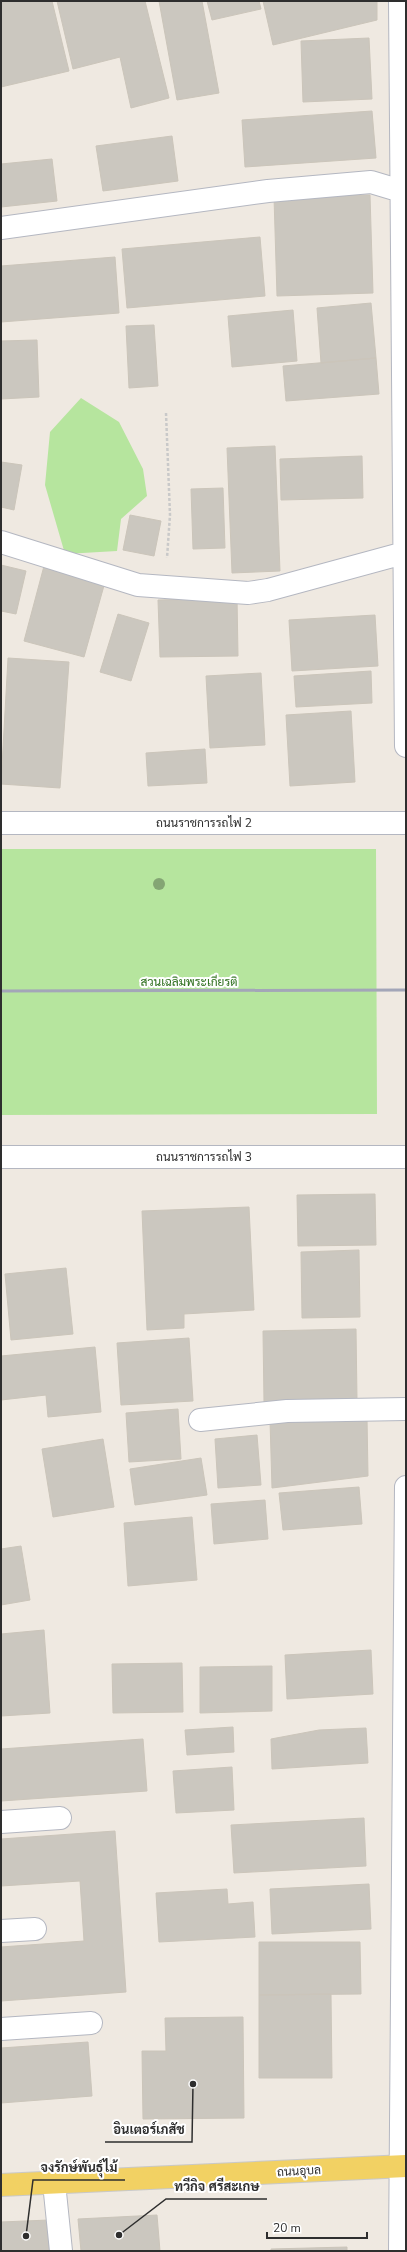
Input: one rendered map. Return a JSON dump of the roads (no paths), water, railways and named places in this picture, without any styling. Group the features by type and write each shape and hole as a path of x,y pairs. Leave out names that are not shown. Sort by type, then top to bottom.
{"main road":[{"name":"ถนนอุบล","path":"1,2185 403,2167"}],"street":[{"path":"400,1 404,190 404,553 406,746"},
{"path":"1,228 268,191 372,182 404,190"},
{"path":"1,542 138,585 248,592 268,590 404,553"},
{"name":"ถนนราชการรถไฟ 2","path":"1,823 406,823"},
{"name":"ถนนราชการรถไฟ 3","path":"1,1157 406,1156"},
{"path":"200,1420 287,1411 406,1408"},
{"path":"400,2251 403,2167 406,1487"},
{"path":"1,1822 60,1818"},
{"path":"1,1931 35,1929"},
{"path":"1,2029 91,2023"},
{"path":"54,2183 62,2251"}],"railway":[{"path":"1,991 406,990"}],"place":[{"name":"อินเตอร์เภสัช","path":"193,2084"},
{"name":"ทวีกิจ ศรีสะเกษ","path":"119,2235"},
{"name":"จงรักษ์พันธุ์ไม้","path":"26,2236"}],"park label":[{"name":"สวนเฉลิมพระเกียรติ","path":"189,982"}]}
